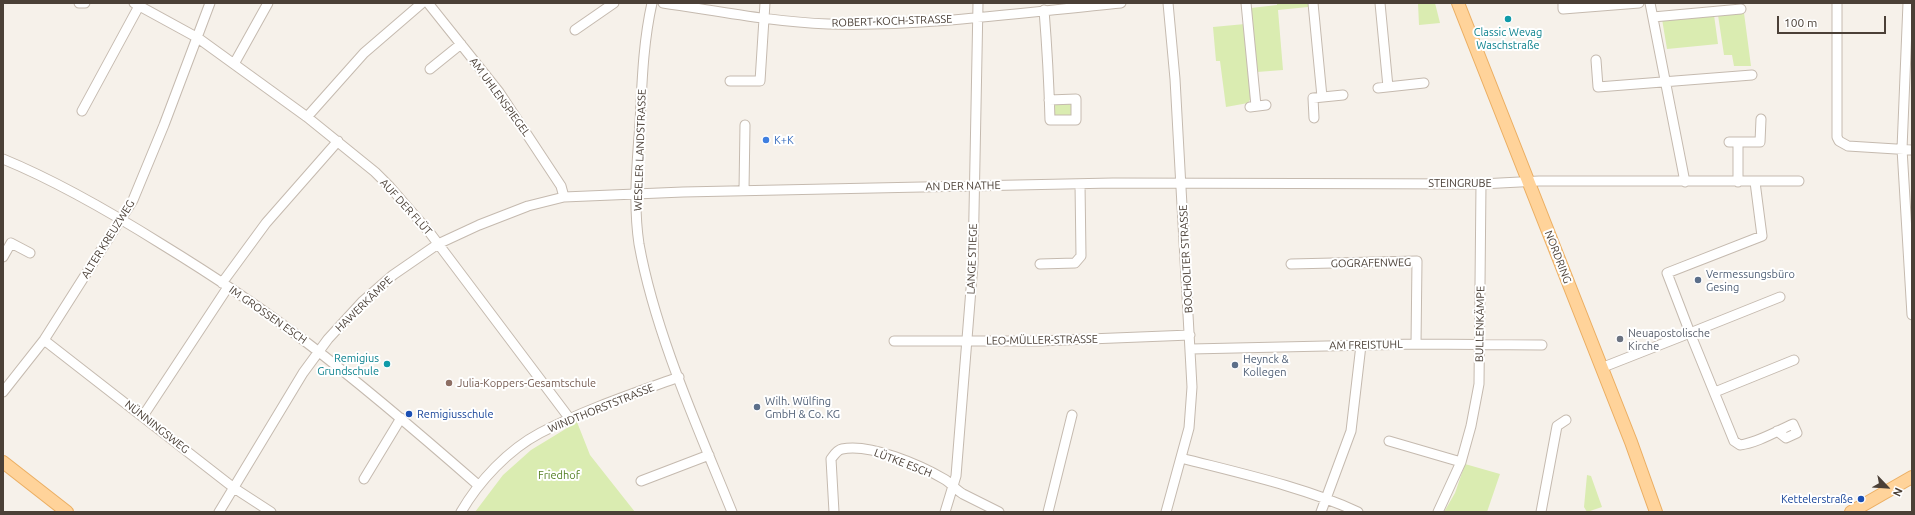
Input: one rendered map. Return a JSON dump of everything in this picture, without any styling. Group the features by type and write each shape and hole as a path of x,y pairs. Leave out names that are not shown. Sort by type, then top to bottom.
{"main road":[{"name":"NORDRING","path":"1458,3 1656,512"},
{"path":"3,462 67,512"},
{"path":"1850,512 1912,477"}],"street":[{"path":"79,3 85,3"},
{"name":"ALTER KREUZWEG","path":"3,392 44,340 133,200 164,125 210,3"},
{"path":"234,64 268,3"},
{"path":"307,117 364,53 422,3"},
{"name":"AM UHLENSPIEGEL","path":"428,3 510,107 561,186 564,197"},
{"path":"574,30 614,3"},
{"name":"WESELER LANDSTRASSE","path":"652,3 644,45 636,193 639,243 647,281 668,348 732,512"},
{"name":"ROBERT-KOCH-STRASSE","path":"663,3 763,18 844,24 893,23 978,17 1121,3"},
{"path":"730,81 760,81 765,3"},
{"name":"LANGE STIEGE","path":"945,512 956,476 973,264 978,3"},
{"name":"BOCHOLTER STRASSE","path":"1166,512 1189,428 1192,402 1191,349 1176,79 1168,3"},
{"path":"1246,3 1253,106 1266,105"},
{"path":"1313,3 1322,97"},
{"path":"1380,3 1388,87"},
{"path":"1562,3 1563,9 1639,3"},
{"path":"1650,3 1685,182"},
{"path":"1837,3 1837,137 1839,141 1848,146 1912,150"},
{"path":"1908,3 1902,149 1911,261 1912,315"},
{"path":"82,111 136,4"},
{"name":"AUF DER FLÜT","path":"136,4 198,38 338,141 390,187 438,244 570,419"},
{"path":"1653,17 1741,9"},
{"path":"1044,10 1049,69 1049,100"},
{"path":"430,69 461,44"},
{"path":"1596,60 1598,87 1752,75"},
{"path":"1378,88 1424,83"},
{"path":"1314,118 1313,98 1343,95"},
{"path":"1738,182 1734,142 1760,142 1761,119"},
{"path":"744,125 744,190"},
{"path":"143,416 225,285 266,223 338,141"},
{"name":"IM GROSSEN ESCH","path":"3,159 44,176 122,219 225,285 318,352 401,418 478,485"},
{"name":"STEINGRUBE","path":"1182,183 1481,184 1528,181 1799,181"},
{"path":"1755,182 1762,236 1667,273 1734,440 1740,445 1746,444 1776,431"},
{"name":"AN DER NATHE","path":"636,193 1182,183"},
{"path":"1040,264 1075,263 1081,256 1080,184"},
{"name":"BULLENKÄMPE","path":"1438,512 1461,462 1476,407 1479,384 1480,345 1481,184"},
{"name":"HAWERKÄMPE","path":"219,512 303,373 318,352 362,302 392,275 438,244 479,225 528,206 564,197 636,193"},
{"path":"3,257 11,243 30,253"},
{"name":"GOGRAFENWEG","path":"1291,264 1417,262 1416,344"},
{"path":"1601,368 1780,297"},
{"name":"LEO-MÜLLER-STRASSE","path":"894,341 1039,341 1190,335"},
{"name":"NÜNNINGSWEG","path":"44,340 234,488 271,512"},
{"name":"AM FREISTUHL","path":"1191,349 1416,344 1542,344"},
{"path":"1321,512 1351,431 1361,345"},
{"path":"1714,392 1794,360"},
{"name":"WINDTHORSTSTRASSE","path":"461,512 478,485 510,455 539,434 570,419 679,377"},
{"path":"1048,512 1072,415"},
{"path":"364,479 401,418"},
{"path":"1541,512 1557,426 1566,420"},
{"path":"1389,441 1461,462"},
{"name":"LÜTKE ESCH","path":"834,512 831,459 835,453 842,449 866,449 881,452 915,465 946,480 962,493 999,512"},
{"path":"641,481 709,455"},
{"path":"1181,458 1325,498 1358,512"}],"green space":[{"path":"1277,3 1308,3 1308,7 1278,10 1283,70 1257,72 1251,8 1277,5"},
{"path":"1418,3 1435,3 1440,23 1419,25"},
{"path":"1744,13 1751,66 1734,66 1732,55 1724,55 1718,15"},
{"path":"1714,15 1718,44 1667,49 1662,19"},
{"path":"1245,24 1251,98 1248,103 1226,107 1220,61 1216,61 1213,27"},
{"path":"1053,103 1073,103 1073,117 1054,117"},
{"name":"Friedhof","path":"577,422 590,455 635,512 475,512 503,475 531,450"},
{"path":"1465,464 1500,474 1487,512 1444,512 1455,493"},
{"path":"1587,475 1591,476 1602,507 1587,512 1584,507"}],"place":[{"name":"Classic Wevag Waschstraße","path":"1508,19"},
{"name":"K+K","path":"766,140"},
{"name":"Vermessungsbüro Gesing","path":"1698,280"},
{"name":"Neuapostolische Kirche","path":"1620,339"},
{"name":"Remigius Grundschule","path":"387,364"},
{"name":"Heynck & Kollegen","path":"1235,365"},
{"name":"Julia-Koppers-Gesamtschule","path":"449,383"},
{"name":"Wilh. Wülfing GmbH & Co. KG","path":"757,407"},
{"name":"Remigiusschule","path":"409,414"},
{"name":"Kettelerstraße","path":"1861,499"}]}
